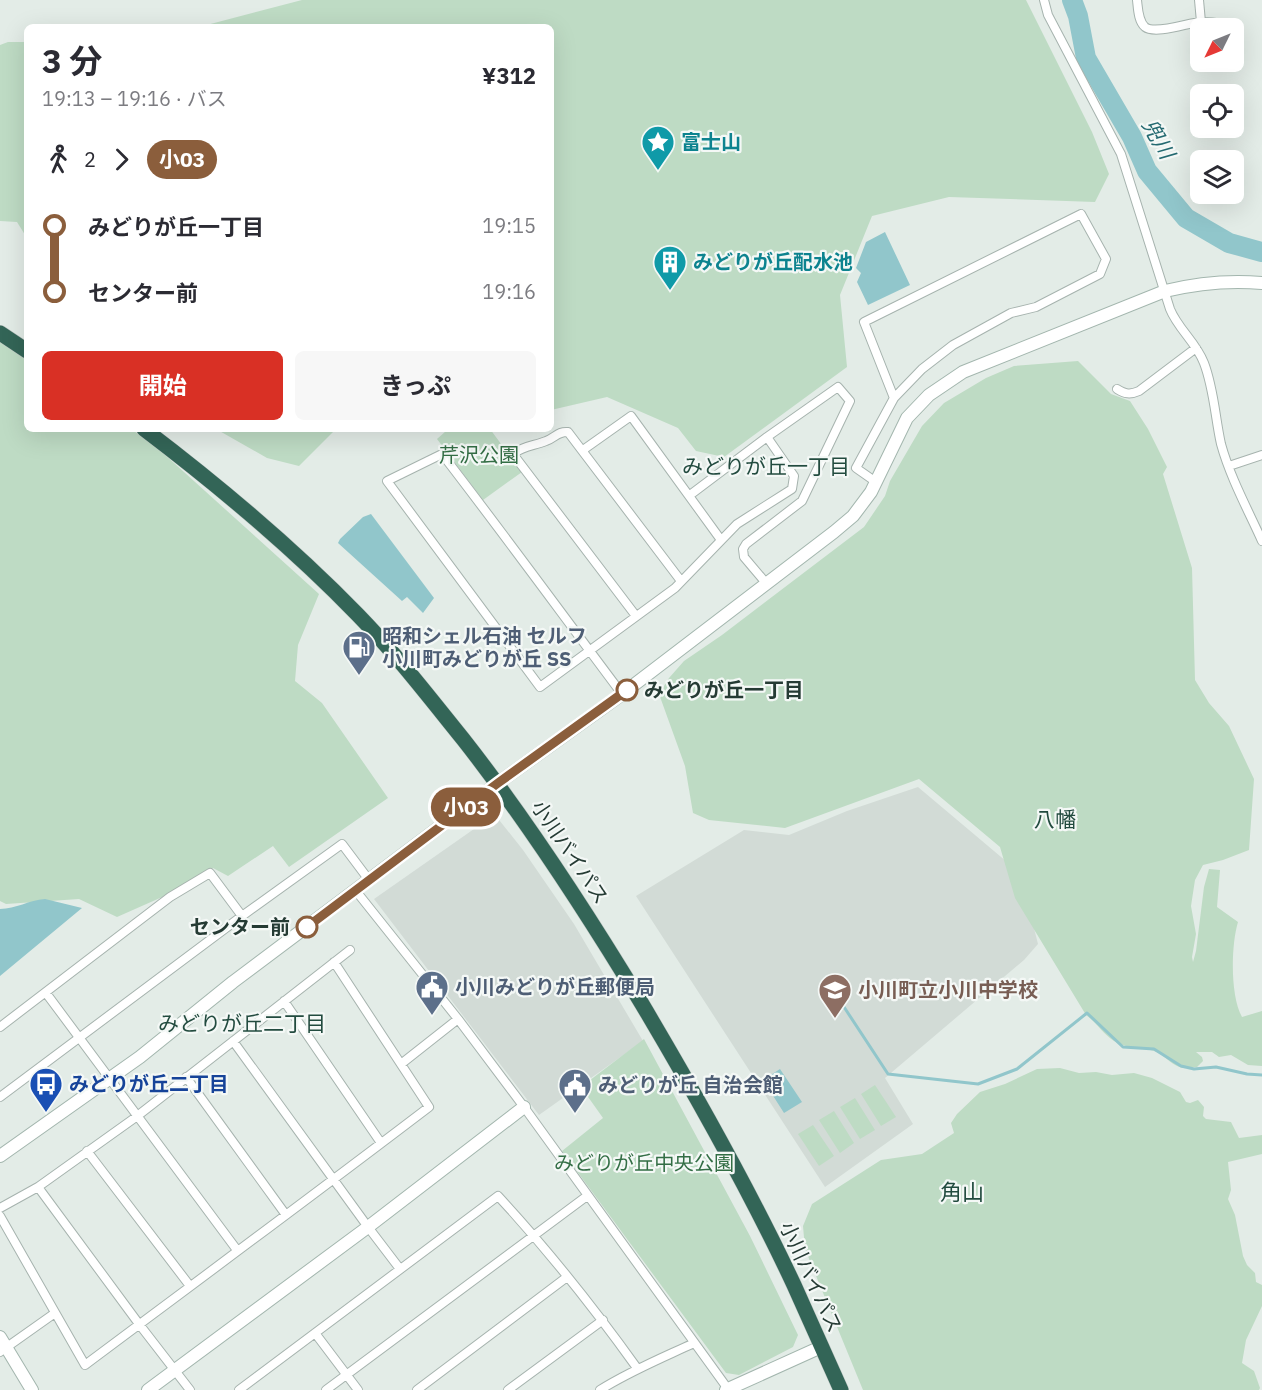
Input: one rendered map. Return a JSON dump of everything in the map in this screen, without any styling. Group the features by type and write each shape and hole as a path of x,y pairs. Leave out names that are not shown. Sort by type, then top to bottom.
{"highway":[{"path":"0,333 24,349"},
{"name":"小川バイパス","path":"148,432 250,514 360,616 411,673 498,783 584,911 684,1074 793,1284 841,1390"}],"street":[{"path":"1044,0 1048,15 1121,154 1175,321 1196,348 1204,363 1221,443 1262,541"},
{"path":"1137,0 1139,17 1144,27 1150,29 1190,24"},
{"path":"1199,0 1200,18"},
{"path":"876,482 856,468 894,398 922,369 953,345 1011,312 1036,307 1100,274 1106,259 1081,214 864,322 894,398"},
{"path":"0,1156 140,1057 233,982 498,783 622,694 799,560 853,516 871,492 907,418 929,395 963,372 1165,291 1218,281 1262,283"},
{"path":"1118,389 1132,394 1139,391 1196,348"},
{"path":"690,495 767,436 838,387 850,401 802,501 742,549 744,557 766,583"},
{"path":"583,450 631,416 721,540"},
{"path":"636,616 513,454 523,446 547,441 560,431 568,432 681,580"},
{"path":"622,694 590,650 442,454 387,481 540,687 590,650 636,616 675,588 721,540 749,515 792,489 794,476 767,436"},
{"path":"1229,466 1262,455"},
{"path":"0,1097 342,844 369,880"},
{"path":"0,1027 170,897 210,873 242,916"},
{"path":"356,891 458,1019 524,1107 727,1390 821,1347"},
{"path":"0,1208 38,1187 136,1117 350,950"},
{"path":"0,1216 85,1365 237,1250 335,1180 429,1107 334,962"},
{"path":"46,993 237,1250"},
{"path":"284,1001 381,1143"},
{"path":"401,1064 458,1019"},
{"path":"233,1041 400,1269"},
{"path":"186,1077 286,1215"},
{"path":"148,1390 368,1227 524,1107"},
{"path":"87,1151 190,1286"},
{"path":"38,1187 190,1390"},
{"path":"239,1390 498,1196 534,1235 603,1320 637,1368"},
{"path":"326,1390 587,1196"},
{"path":"417,1390 567,1277"},
{"path":"32,1390 2,1345 55,1313"},
{"path":"508,1390 603,1320"},
{"path":"315,1333 358,1390"},
{"path":"600,1390 637,1368 649,1365 694,1343"}],"shaded area":[{"name":"小川町立小川中学校","path":"918,787 1020,873 1038,944 1024,960 885,1078 913,1124 825,1187 636,896 744,830 789,835 847,811"},
{"path":"494,815 523,850 574,924 643,1041 539,1115 374,899"}],"green space":[{"path":"302,0 1026,0 1092,132 1109,174 1095,202 949,197 872,216 840,295 847,367 724,457 696,451 678,428 607,397 554,409 554,24 210,24"},
{"path":"8,42 24,42 24,233 17,222 0,221 0,45"},
{"path":"0,340 24,355 24,432 135,432 153,444 319,594 298,645 295,681 322,703 388,798 289,867 273,846 228,876 213,868 169,894 117,917 79,899 6,904 0,901"},
{"path":"1078,361 1111,394 1130,401 1148,429 1167,467 1163,474 1192,568 1195,680 1209,703 1229,726 1254,779 1249,850 1203,865 1195,880 1191,906 1196,934 1192,957 1193,962 1204,887 1209,869 1220,870 1217,907 1238,922 1233,957 1235,997 1242,1017 1262,1011 1262,1066 1248,1065 1231,1055 1219,1057 1212,1052 1196,1052 1203,1061 1197,1067 1183,1068 1173,1064 1159,1053 1125,1046 1110,1038 1086,1015 1015,898 1000,847 919,779 785,828 709,820 693,813 685,766 659,694 684,661 722,635 864,527 885,496 890,481 922,426 944,403 986,378 1014,366"},
{"path":"221,432 333,432 299,466 267,458"},
{"name":"芹沢公園","path":"445,432 492,432 522,472 483,500 437,439"},
{"name":"みどりが丘中央公園","path":"644,1039 750,1236 798,1335 793,1347 739,1375 726,1373 562,1151 603,1118 581,1087"},
{"path":"1060,1068 1079,1073 1096,1072 1112,1075 1134,1073 1152,1078 1180,1092 1186,1102 1198,1100 1204,1107 1203,1116 1206,1119 1231,1122 1239,1138 1262,1135 1262,1154 1228,1162 1231,1190 1228,1199 1235,1215 1243,1256 1247,1265 1255,1273 1256,1282 1262,1285 1262,1306 1246,1340 1242,1363 1254,1371 1259,1390 863,1390 805,1249 803,1226 812,1204 881,1160 922,1154 954,1133 951,1123 980,1092 1005,1084 1037,1069"},
{"path":"875,1085 896,1117 881,1126 861,1094"},
{"path":"855,1098 875,1130 860,1139 840,1107"},
{"path":"834,1111 854,1143 840,1153 819,1120"},
{"path":"813,1125 834,1156 819,1166 798,1134"}],"water":[{"path":"885,232 910,285 868,305 857,282 861,273 856,268 866,242"},
{"path":"371,514 434,598 423,613 407,597 402,601 338,543 363,517"},
{"path":"45,899 82,908 0,976 0,909"},
{"path":"780,1069 802,1102 784,1113 763,1080"}],"waterway":[{"name":"兜川","path":"1072,0 1078,16 1086,58 1132,137 1147,171 1186,218 1229,243 1262,252"},
{"path":"844,1007 888,1074 978,1084 1017,1069 1087,1013 1123,1047 1154,1049 1181,1066 1194,1069 1216,1067 1262,1075"}],"bus line":[{"name":"小03","path":"307,927 498,783 627,690"}],"place":[{"name":"富士山","path":"658,171"},
{"name":"みどりが丘配水池","path":"670,291"},
{"name":"昭和シェル石油 セルフ 小川町みどりが丘 SS","path":"359,676"},
{"name":"みどりが丘一丁目","path":"627,690"},
{"name":"センター前","path":"307,927"},
{"name":"小川みどりが丘郵便局","path":"432,1016"},
{"name":"小川町立小川中学校","path":"835,1019"},
{"name":"みどりが丘二丁目","path":"46,1113"},
{"name":"みどりが丘 自治会館","path":"575,1114"}],"district":[{"name":"みどりが丘一丁目","path":"766,467"},
{"name":"八幡","path":"1055,820"},
{"name":"みどりが丘二丁目","path":"242,1024"},
{"name":"角山","path":"962,1192"}]}
